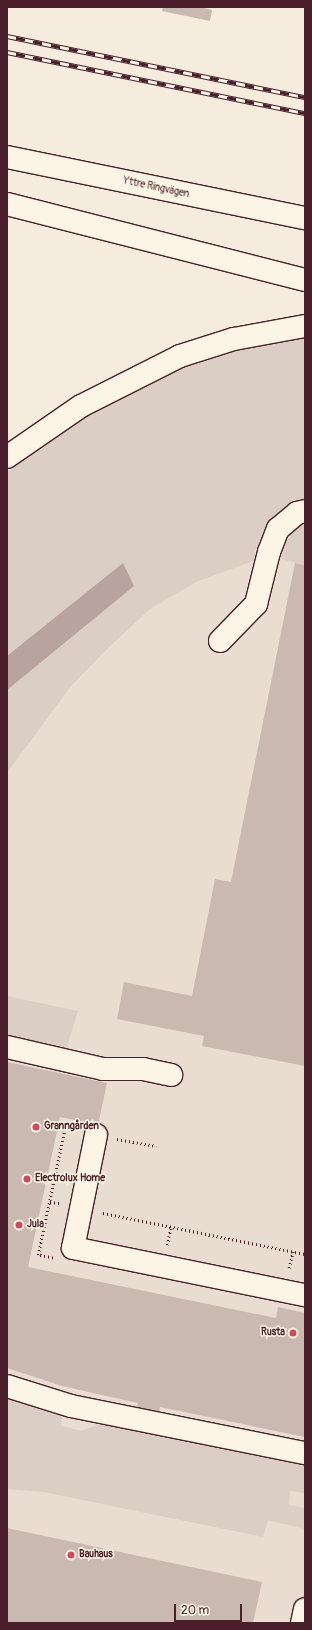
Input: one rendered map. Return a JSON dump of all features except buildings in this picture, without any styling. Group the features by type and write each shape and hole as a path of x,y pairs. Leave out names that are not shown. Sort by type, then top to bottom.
{"main road":[{"name":"Yttre Ringvägen","path":"7,157 305,218"},
{"path":"7,204 305,280"},
{"path":"7,457 81,406 180,356 234,339 305,326"},
{"path":"220,641 256,604 269,552 278,529 297,514 305,510"},
{"path":"7,1047 103,1069 143,1069 171,1075"},
{"path":"96,1135 73,1248 305,1295"},
{"path":"7,1386 71,1406 305,1454"},
{"path":"302,1623 305,1610"}],"path":[{"path":"96,1135 156,1146"},
{"path":"96,1211 305,1254"}],"shaded area":[{"path":"305,336 305,498 276,517 263,532 255,552 256,560 196,582 150,609 108,648 71,686 7,773 7,472 61,430 116,398 163,374 281,339"},
{"path":"305,361 305,1623 7,1623 7,493"},
{"path":"305,521 305,565 281,559 286,542 294,529"},
{"path":"123,563 134,586 7,690 7,656"},
{"path":"7,996 78,1011 66,1050 7,1037"},
{"path":"7,1396 62,1414 61,1426 81,1431 100,1424 305,1463 305,1493 290,1491 289,1505 305,1508 305,1529 268,1520 263,1537 44,1492 7,1489"}],"railway":[{"path":"7,36 305,97"},
{"path":"7,52 305,113"}],"place":[{"name":"Granngården","path":"36,1127"},
{"name":"Electrolux Home","path":"27,1179"},
{"name":"Jula","path":"19,1225"},
{"name":"Rusta","path":"293,1333"},
{"name":"Bauhaus","path":"71,1555"}]}
